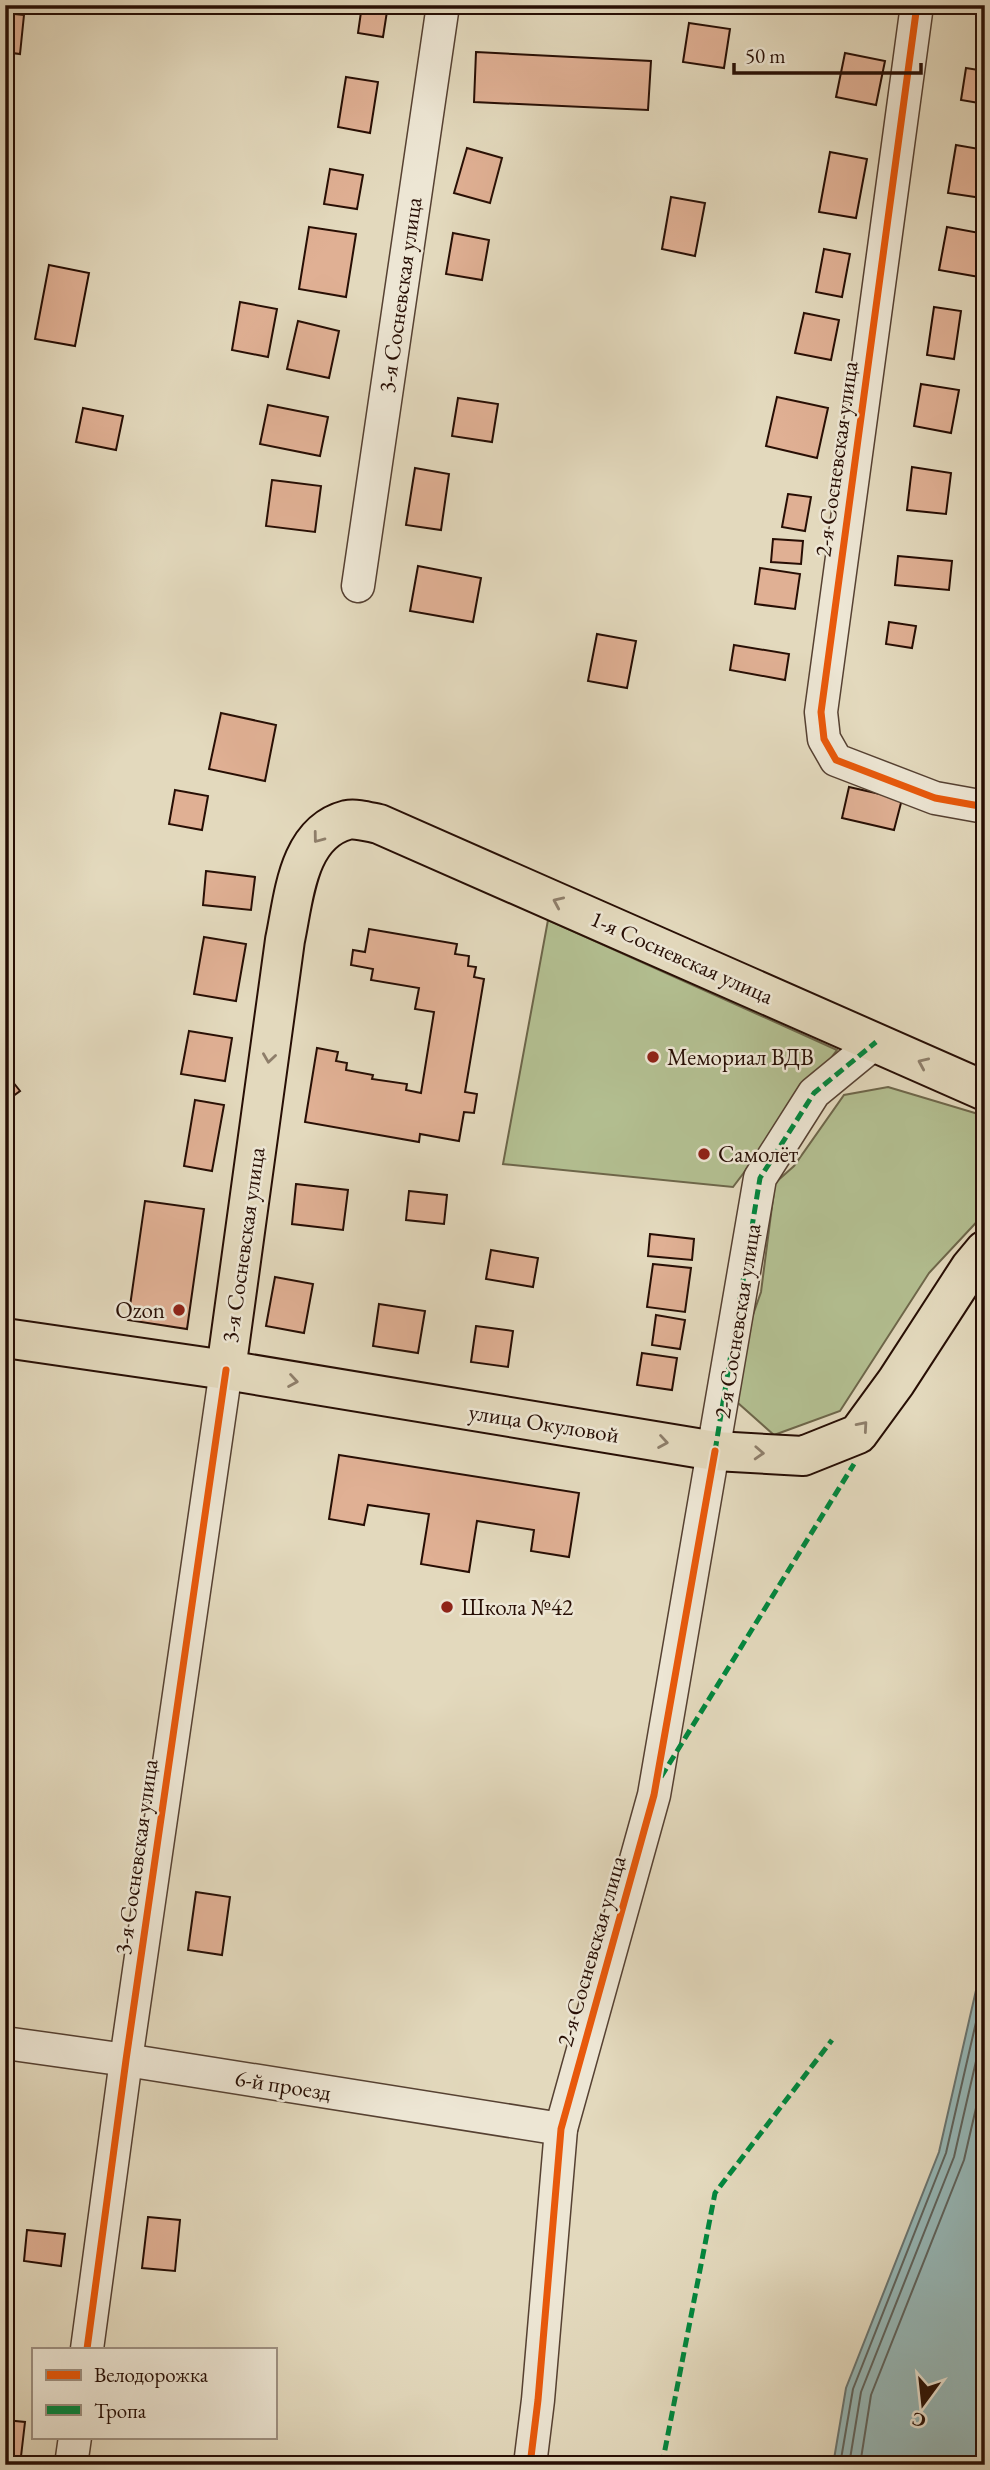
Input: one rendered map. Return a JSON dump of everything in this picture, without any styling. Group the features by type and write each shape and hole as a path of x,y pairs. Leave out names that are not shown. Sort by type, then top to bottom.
{"main road":[{"name":"3-я Сосневская улица","path":"226,1370 285,940 298,875 310,849 324,829 349,819 379,824"},
{"name":"1-я Сосневская улица","path":"379,824 985,1091"},
{"name":"улица Окуловой","path":"5,1338 226,1370 715,1451 803,1456 858,1434 896,1382 970,1268 985,1250"}],"street":[{"name":"3-я Сосневская улица","path":"358,586 443,5"},
{"name":"2-я Сосневская улица","path":"917,5 821,712 824,739 836,760 935,798 985,807"},
{"name":"2-я Сосневская улица","path":"530,2465 561,2129 654,1795 760,1178 814,1093 876,1042"},
{"name":"3-я Сосневская улица","path":"87,2348 226,1370"},
{"name":"6-й проезд","path":"5,2043 561,2129"},
{"path":"71,2465 75,2438"}],"green space":[{"path":"548,920 837,1050 733,1187 503,1164"},
{"path":"888,1087 985,1116 985,1213 929,1273 840,1411 774,1435 738,1403 736,1363 761,1292 775,1183 794,1166 844,1095"}],"water":[{"path":"985,1951 985,2465 833,2465 846,2388 939,2152"}],"building":[{"path":"362,5 388,5 383,37 358,33"},
{"path":"5,13 24,15 20,54 5,52"},
{"path":"689,23 730,29 724,68 683,62"},
{"path":"476,52 651,61 648,110 474,102"},
{"path":"845,53 885,61 876,105 836,97"},
{"path":"966,68 985,71 985,104 961,100"},
{"path":"346,77 378,82 370,133 338,127"},
{"path":"5,88 11,89 5,129"},
{"path":"956,145 985,150 982,198 948,193"},
{"path":"467,148 502,158 490,203 454,193"},
{"path":"830,152 867,159 856,218 819,212"},
{"path":"330,169 363,175 357,209 324,204"},
{"path":"671,197 705,203 695,256 662,249"},
{"path":"309,227 356,234 346,297 299,289"},
{"path":"947,227 985,234 985,278 939,270"},
{"path":"453,233 489,240 482,280 446,274"},
{"path":"824,249 850,254 842,297 816,292"},
{"path":"49,265 89,273 75,346 35,339"},
{"path":"5,286 13,288 5,323"},
{"path":"240,302 277,309 268,357 232,350"},
{"path":"934,307 961,311 954,359 927,355"},
{"path":"804,313 839,320 831,360 795,353"},
{"path":"298,321 339,331 329,378 287,369"},
{"path":"921,384 959,390 951,433 914,426"},
{"path":"777,397 828,408 817,458 766,446"},
{"path":"458,398 498,404 492,442 452,436"},
{"path":"268,405 328,417 320,456 260,444"},
{"path":"83,408 123,416 116,450 76,442"},
{"path":"912,467 951,473 946,514 907,510"},
{"path":"415,468 449,474 441,530 406,525"},
{"path":"272,480 321,486 315,532 266,526"},
{"path":"788,494 811,497 805,531 782,527"},
{"path":"773,539 803,541 801,564 771,562"},
{"path":"898,556 952,561 949,590 895,585"},
{"path":"418,566 481,578 473,622 410,611"},
{"path":"760,568 800,574 795,609 755,604"},
{"path":"889,622 916,626 912,648 886,644"},
{"path":"597,634 636,641 627,688 588,681"},
{"path":"734,645 789,654 785,680 730,670"},
{"path":"221,713 276,725 265,781 209,769"},
{"path":"849,787 902,799 894,830 842,818"},
{"path":"175,790 208,796 202,830 169,824"},
{"path":"206,871 255,877 251,910 203,905"},
{"path":"369,929 457,944 455,954 469,956 468,966 476,967 474,977 484,979 465,1092 477,1094 474,1113 464,1112 459,1141 420,1134 419,1142 305,1122 317,1048 338,1052 336,1061 347,1063 346,1070 373,1075 372,1079 407,1084 406,1090 421,1093 434,1012 415,1009 419,988 371,980 373,969 351,965 353,950 365,952"},
{"path":"204,937 246,944 236,1001 194,994"},
{"path":"189,1031 232,1038 225,1081 181,1074"},
{"path":"5,1072 20,1091 5,1102"},
{"path":"195,1100 224,1105 212,1171 184,1166"},
{"path":"296,1184 348,1190 343,1230 292,1224"},
{"path":"409,1191 447,1195 444,1224 406,1220"},
{"path":"145,1201 204,1209 187,1329 128,1320"},
{"path":"650,1234 694,1239 692,1260 648,1256"},
{"path":"491,1250 538,1258 533,1287 486,1279"},
{"path":"653,1264 691,1268 685,1312 647,1307"},
{"path":"275,1277 313,1284 304,1333 266,1326"},
{"path":"379,1304 425,1311 418,1353 373,1346"},
{"path":"656,1315 685,1320 680,1349 652,1345"},
{"path":"476,1326 513,1331 508,1367 471,1362"},
{"path":"642,1353 677,1358 672,1390 637,1385"},
{"path":"339,1455 579,1493 569,1557 531,1551 534,1530 477,1521 469,1572 421,1564 429,1514 368,1505 364,1525 329,1519"},
{"path":"196,1892 230,1897 222,1955 188,1950"},
{"path":"148,2217 180,2220 175,2271 142,2268"},
{"path":"27,2230 65,2234 61,2266 24,2261"},
{"path":"5,2420 25,2422 20,2465 5,2465"}],"marked path":[{"path":"715,1451 760,1178 814,1093 876,1042"},
{"path":"661,1777 854,1464"},
{"path":"662,2465 715,2193 832,2040"}],"cycle path":[{"path":"917,5 821,712 824,739 836,760 935,798 985,807"},
{"path":"87,2348 226,1370"},
{"path":"530,2465 561,2129 654,1795 715,1451"}],"place":[{"name":"Мемориал ВДВ","path":"653,1057"},
{"name":"Самолёт","path":"704,1154"},
{"name":"Ozon","path":"179,1310"},
{"name":"Школа №42","path":"447,1607"}]}
